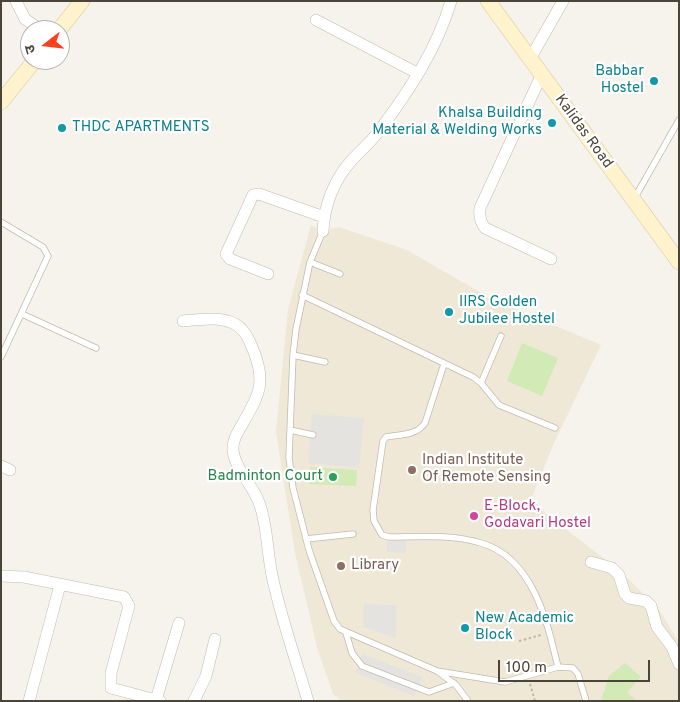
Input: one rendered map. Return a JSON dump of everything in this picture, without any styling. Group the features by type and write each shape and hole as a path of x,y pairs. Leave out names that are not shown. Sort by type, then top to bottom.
{"street":[{"path":"16,1 26,20"},
{"path":"67,20 82,1"},
{"path":"323,231 324,216 332,192 349,163 377,134 417,73 440,35 451,1"},
{"name":"Kalidas Road","path":"488,1 541,76 679,262"},
{"path":"530,59 563,1"},
{"path":"316,20 417,73"},
{"path":"1,102 27,70"},
{"path":"541,76 480,208 479,215 480,223 486,228 551,260"},
{"path":"268,274 230,259 226,254 252,195 258,194 324,216"},
{"path":"183,321 205,318 231,322 239,326 249,340 259,365 261,384 258,397 236,435 234,451 240,468 260,503 278,606 308,701"},
{"path":"591,562 612,568 619,575 625,594 634,600 646,601 651,606 657,627 672,647 679,664"},
{"path":"1,576 24,577 126,599 129,606 110,684 115,690 158,700 179,623"},
{"path":"29,701 60,584"},
{"path":"194,701 206,676 215,639"}],"lane":[{"path":"633,201 679,120"},
{"path":"1,222 47,250 47,262 1,357"},
{"path":"323,231 310,262 302,295 293,355 290,472 306,539 334,621 346,633 408,656 438,671 454,684 468,701"},
{"path":"310,262 340,274"},
{"path":"302,295 481,383 498,405 555,428"},
{"path":"22,314 96,348"},
{"path":"481,383 501,336"},
{"path":"293,355 325,362"},
{"path":"444,364 425,423 421,429 416,432 386,437 383,441 373,510 374,521 382,535 390,537 451,537 482,543 503,553 532,588 540,604 558,667"},
{"path":"290,430 313,435"},
{"path":"306,539 353,534"},
{"path":"346,633 352,653 362,666 429,692 454,684"},
{"path":"438,671 505,682 558,667 573,668 576,670 586,701"}],"path":[{"path":"519,641 549,632"},
{"path":"528,677 535,701"}],"shaded area":[{"name":"Indian Institute Of Remote Sensing","path":"311,225 323,231 339,227 407,250 490,298 601,345 554,443 532,497 546,514 619,570 658,608 679,642 679,701 342,701 333,694 317,647 295,553 276,432 288,309"},
{"path":"312,414 364,418 359,468 308,463"},
{"path":"387,540 406,541 406,553 387,552"},
{"path":"364,604 396,605 396,638 363,627"},
{"path":"363,654 422,677 414,696 356,673"}],"green space":[{"path":"522,343 558,358 542,396 507,381"},
{"name":"Badminton Court","path":"310,467 357,470 356,486 309,484"},
{"path":"625,663 641,677 627,692 637,701 601,701 609,676"}],"place":[{"name":"Babbar Hostel","path":"654,81"},
{"name":"Khalsa Building Material & Welding Works","path":"552,123"},
{"name":"THDC APARTMENTS","path":"62,128"},
{"name":"IIRS Golden Jubilee Hostel","path":"449,312"},
{"name":"Indian Institute Of Remote Sensing","path":"412,470"},
{"name":"Badminton Court","path":"333,477"},
{"name":"E-Block, Godavari Hostel","path":"474,516"},
{"name":"Library","path":"341,566"},
{"name":"New Academic Block","path":"465,628"}]}
